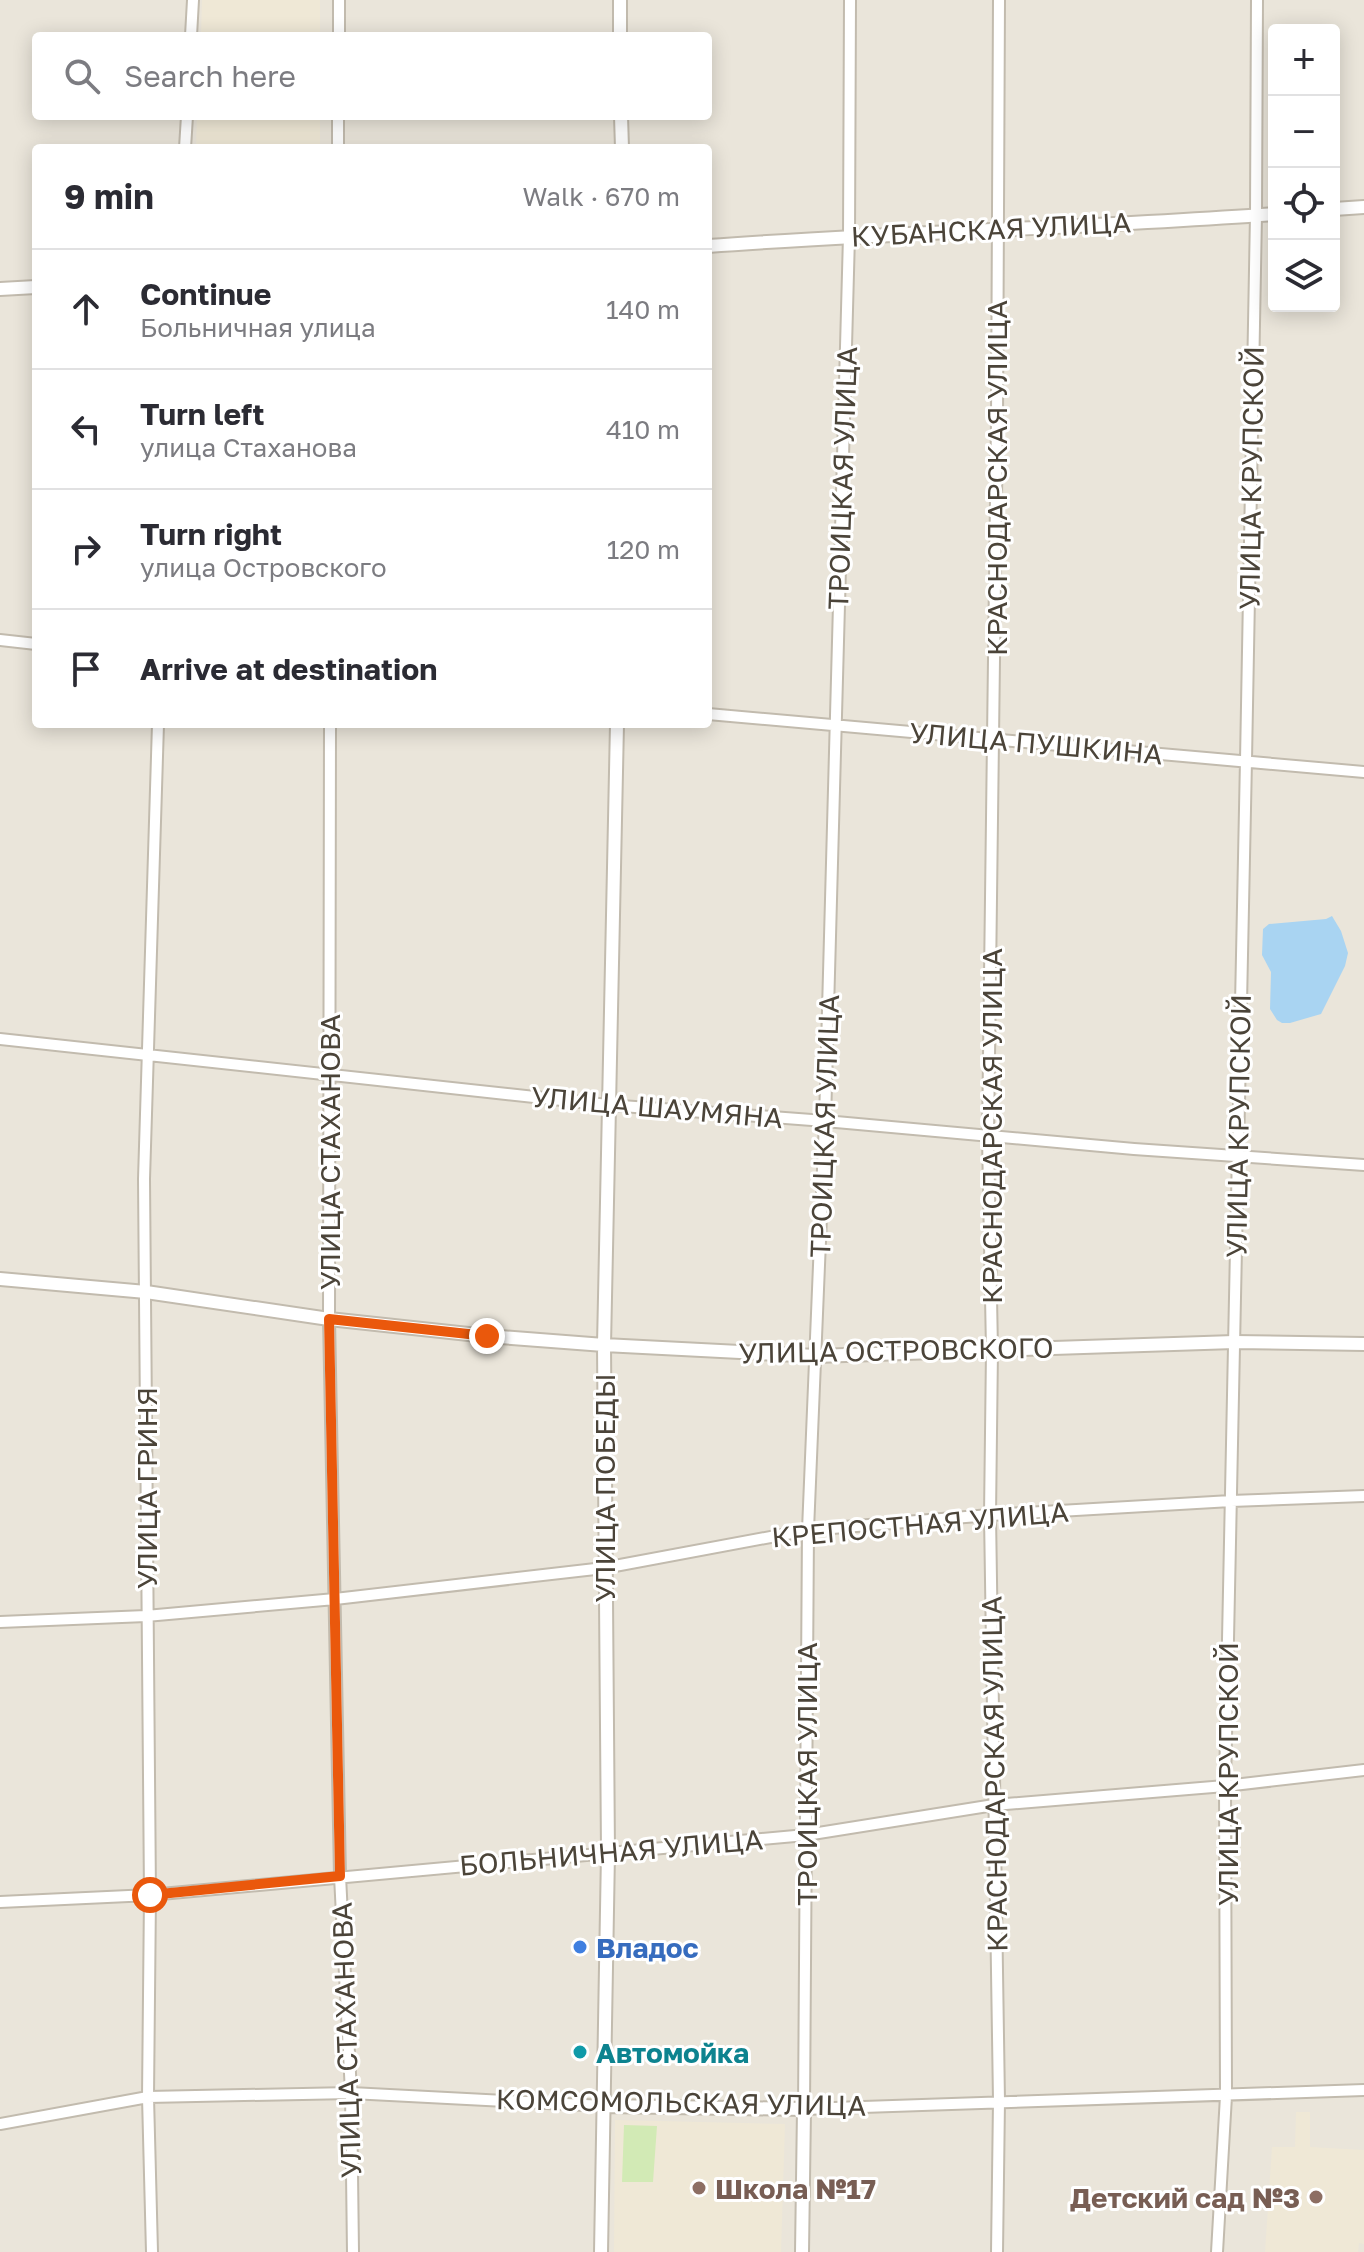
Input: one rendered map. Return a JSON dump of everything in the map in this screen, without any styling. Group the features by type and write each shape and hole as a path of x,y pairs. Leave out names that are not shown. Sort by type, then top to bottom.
{"street":[{"path":"191,32 193,0"},
{"path":"339,0 339,32"},
{"path":"620,0 620,32"},
{"name":"ТРОИЦКАЯ УЛИЦА","path":"802,2252 808,1530 825,1121 849,236 850,0"},
{"name":"КРАСНОДАРСКАЯ УЛИЦА","path":"997,2252 999,2101 988,1137 999,0"},
{"name":"УЛИЦА КРУПСКОЙ","path":"1217,2252 1226,2096 1225,1786 1256,215 1257,0"},
{"path":"185,144 187,120"},
{"path":"338,120 338,144"},
{"path":"621,120 622,144"},
{"path":"1340,209 1364,207"},
{"name":"КУБАНСКАЯ УЛИЦА","path":"712,246 1268,214"},
{"path":"0,289 32,287"},
{"path":"0,640 32,644"},
{"name":"УЛИЦА ПУШКИНА","path":"712,714 1364,772"},
{"name":"УЛИЦА ГРИНЯ","path":"152,2252 148,2097 150,1895 144,1179 158,728"},
{"name":"УЛИЦА СТАХАНОВА","path":"330,728 329,1319 340,1876 351,2093 353,2252"},
{"name":"УЛИЦА ПОБЕДЫ","path":"601,2252 608,1853 604,1345 617,728"},
{"name":"УЛИЦА ШАУМЯНА","path":"0,1039 608,1105 1364,1165"},
{"name":"УЛИЦА ОСТРОВСКОГО","path":"0,1279 146,1292 329,1319 487,1336 816,1356 1234,1342 1364,1344"},
{"name":"КРЕПОСТНАЯ УЛИЦА","path":"0,1622 146,1616 335,1599 604,1568 808,1530 990,1515 1364,1496"},
{"name":"БОЛЬНИЧНАЯ УЛИЦА","path":"0,1902 150,1895 806,1835 994,1805 1225,1786 1364,1770"},
{"name":"КОМСОМОЛЬСКАЯ УЛИЦА","path":"0,2124 148,2097 351,2093 604,2106 804,2109 1364,2090"}],"shaded area":[{"path":"0,0 1364,0 1364,2252 0,2252"},
{"path":"202,0 320,0 320,32 201,32"},
{"path":"197,120 320,120 320,144 196,144"},
{"name":"Детский сад №3","path":"1296,2112 1310,2112 1310,2147 1364,2150 1364,2244 1359,2243 1358,2252 1265,2252 1272,2147 1295,2147"},
{"name":"Школа №17","path":"615,2120 785,2124 781,2252 614,2252"}],"green space":[{"path":"624,2125 657,2126 653,2182 622,2182"}],"water":[{"path":"1332,916 1348,953 1345,966 1321,1014 1282,1023 1270,1009 1271,972 1262,955 1263,929 1269,924"}],"place":[{"name":"Владос","path":"580,1947"},
{"name":"Автомойка","path":"580,2052"},
{"name":"Школа №17","path":"699,2188"},
{"name":"Детский сад №3","path":"1316,2197"}],"route":[{"path":"150,1895 340,1876 329,1319 487,1336"}]}
